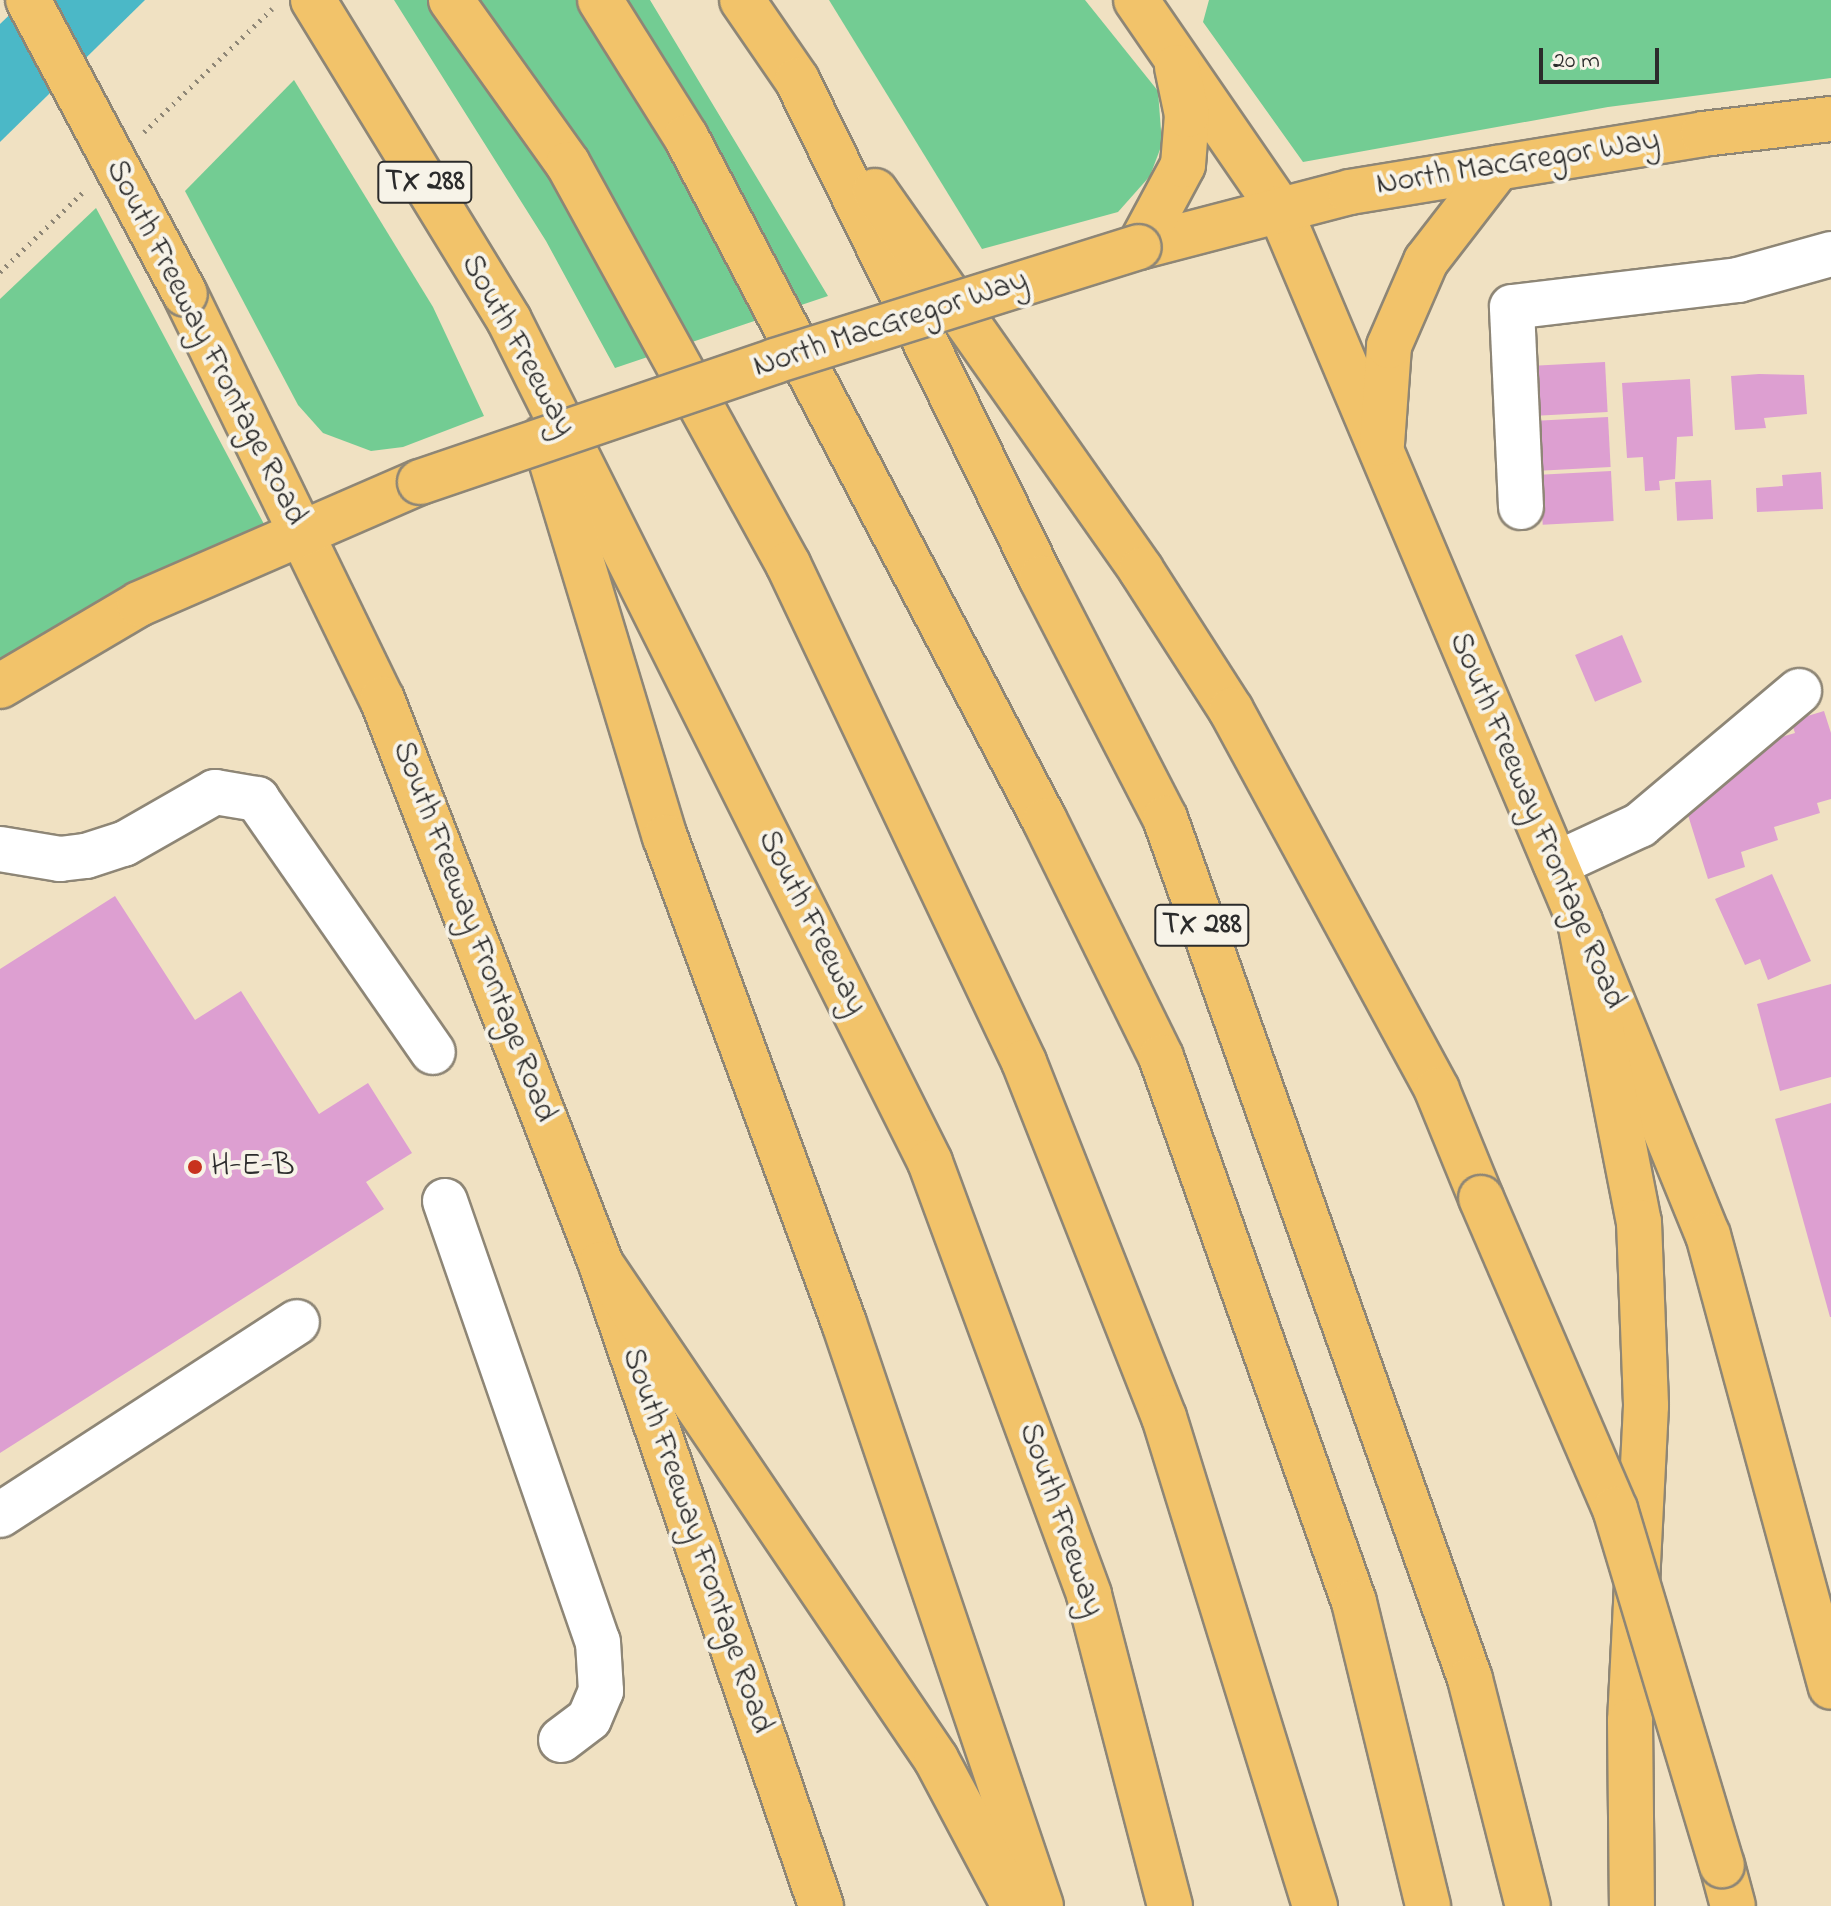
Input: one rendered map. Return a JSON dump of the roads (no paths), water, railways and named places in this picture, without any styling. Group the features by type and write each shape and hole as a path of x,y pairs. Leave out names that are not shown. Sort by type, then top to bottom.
{"main road":[{"name":"South Freeway Frontage Road","path":"28,0 185,294 382,699 601,1264 821,1906"},
{"name":"South Freeway","path":"313,0 344,44 509,320 930,1162 1089,1595 1170,1906"},
{"path":"451,0 568,164 788,564 1024,1062 1164,1417 1315,1906"},
{"path":"600,0 686,137 1045,821 1161,1057 1354,1602 1428,1906"},
{"name":"TX 288","path":"742,0 797,80 1041,578 1165,818 1470,1679 1528,1906"},
{"name":"South Freeway Frontage Road","path":"1138,2 1279,208 1580,922 1708,1235 1831,1687"},
{"path":"1139,247 1183,165 1187,115 1173,51"},
{"path":"797,80 1141,570 1231,710 1437,1090 1615,1509 1728,1885"},
{"name":"North MacGregor Way","path":"0,686 139,604 300,530 420,482 775,361 1139,247 1279,208 1498,168 1831,119"},
{"path":"1381,455 1389,346 1426,261 1498,168"},
{"path":"509,320 665,837 844,1323 1041,1906"},
{"path":"1580,922 1639,1222 1646,1406 1630,1721 1632,1906"},
{"path":"601,1264 936,1759 1014,1906"}],"lane":[{"path":"1521,507 1512,307 1738,280 1831,254"},
{"path":"1556,864 1640,825 1799,691"},
{"path":"0,849 60,859 86,856 124,844 215,792 257,799 433,1052"},
{"path":"445,1201 598,1642 601,1691 589,1719 561,1740"},
{"path":"0,1515 297,1322"}],"water":[{"path":"25,0 145,0 0,142 0,24"}],"place":[{"name":"H-E-B","path":"195,1167"}]}
